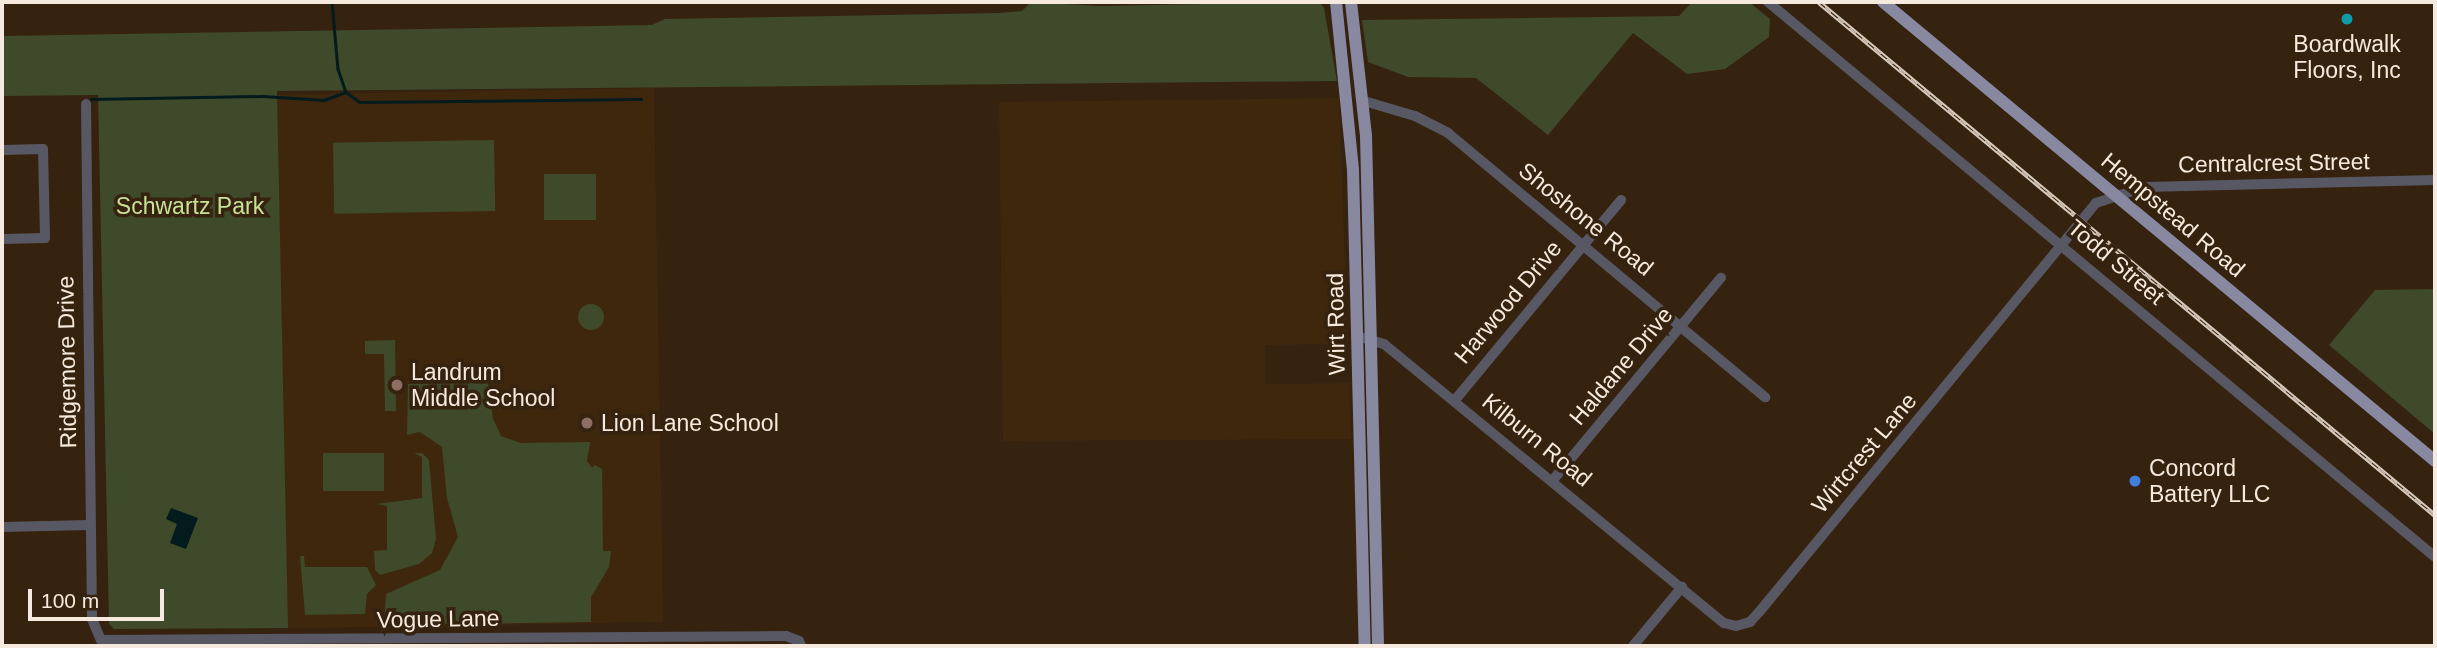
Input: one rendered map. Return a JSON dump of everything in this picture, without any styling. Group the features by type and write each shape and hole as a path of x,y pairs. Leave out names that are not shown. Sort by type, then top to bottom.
{"main road":[{"name":"Wirt Road","path":"1336,2 1352,137 1365,646"},
{"name":"Wirt Road","path":"1351,2 1364,101 1374,339 1378,646"},
{"name":"Hempstead Road","path":"1884,2 2435,461"}],"street":[{"name":"Todd Street","path":"1768,2 2435,557"},
{"name":"Shoshone Road","path":"1364,101 1415,116 1448,133 1682,325 1765,397"},
{"name":"Ridgemore Drive","path":"86,104 92,619"},
{"path":"2,150 43,149 45,238 2,239"},
{"name":"Centralcrest Street","path":"2115,194 2145,187 2435,180"},
{"name":"Wirtcrest Lane","path":"1682,587 1724,623 1750,622 2096,204 2115,194"},
{"name":"Harwood Drive","path":"1455,400 1621,200"},
{"name":"Haldane Drive","path":"1553,480 1720,278"},
{"path":"1358,338 1374,339"},
{"name":"Kilburn Road","path":"1374,339 1455,400 1682,587"},
{"path":"2,527 90,525"},
{"path":"1633,646 1682,587"},
{"name":"Vogue Lane","path":"92,619 101,640 116,643 372,644 734,636 800,644"}],"shaded area":[{"name":"Landrum Middle School","path":"654,88 663,622 286,628 277,95"},
{"path":"1339,98 1348,344 1265,345 1265,384 1349,383 1351,439 1003,441 999,102"}],"green space":[{"name":"Schwartz Park","path":"1031,2 1100,6 1319,2 1324,8 1337,81 277,91 288,628 114,629 109,624 98,95 2,96 2,36 652,25 665,19 1000,13 1022,11"},
{"path":"1692,2 1749,2 1770,19 1769,37 1725,69 1687,74 1633,33 1548,135 1476,78 1408,77 1368,62 1362,20 1679,16"},
{"path":"494,140 495,211 334,214 333,143"},
{"path":"544,174 596,174 596,220 544,220"},
{"path":"2435,289 2435,434 2329,345 2375,290"},
{"path":"591,304 600,308 604,317 600,326 591,330 582,326 578,317 582,308"},
{"path":"395,340 396,411 385,411 384,354 365,354 365,341"},
{"path":"488,383 493,419 501,436 521,443 590,442 587,461 592,468 595,465 602,469 603,551 611,551 609,567 591,597 591,622 384,625 386,594 440,570 458,537 447,498 442,447 420,432 407,435 408,384"},
{"path":"323,453 384,453 384,491 323,491"},
{"path":"414,453 422,453 429,460 436,539 432,553 419,564 380,575 375,570 374,551 387,550 387,506 377,504 422,498 422,457"},
{"path":"300,556 304,556 305,567 367,567 376,585 367,594 365,614 305,615"}],"water":[{"path":"171,508 198,518 186,549 170,543 177,524 166,519"}],"waterway":[{"path":"332,2 338,69 346,92 360,102 641,99"},
{"path":"91,99 263,96 324,100 346,92"}],"railway":[{"path":"1819,2 2435,515"}],"place":[{"name":"Boardwalk Floors, Inc","path":"2347,19"},
{"name":"Landrum Middle School","path":"397,385"},
{"name":"Lion Lane School","path":"587,423"},
{"name":"Concord Battery LLC","path":"2135,481"}]}
